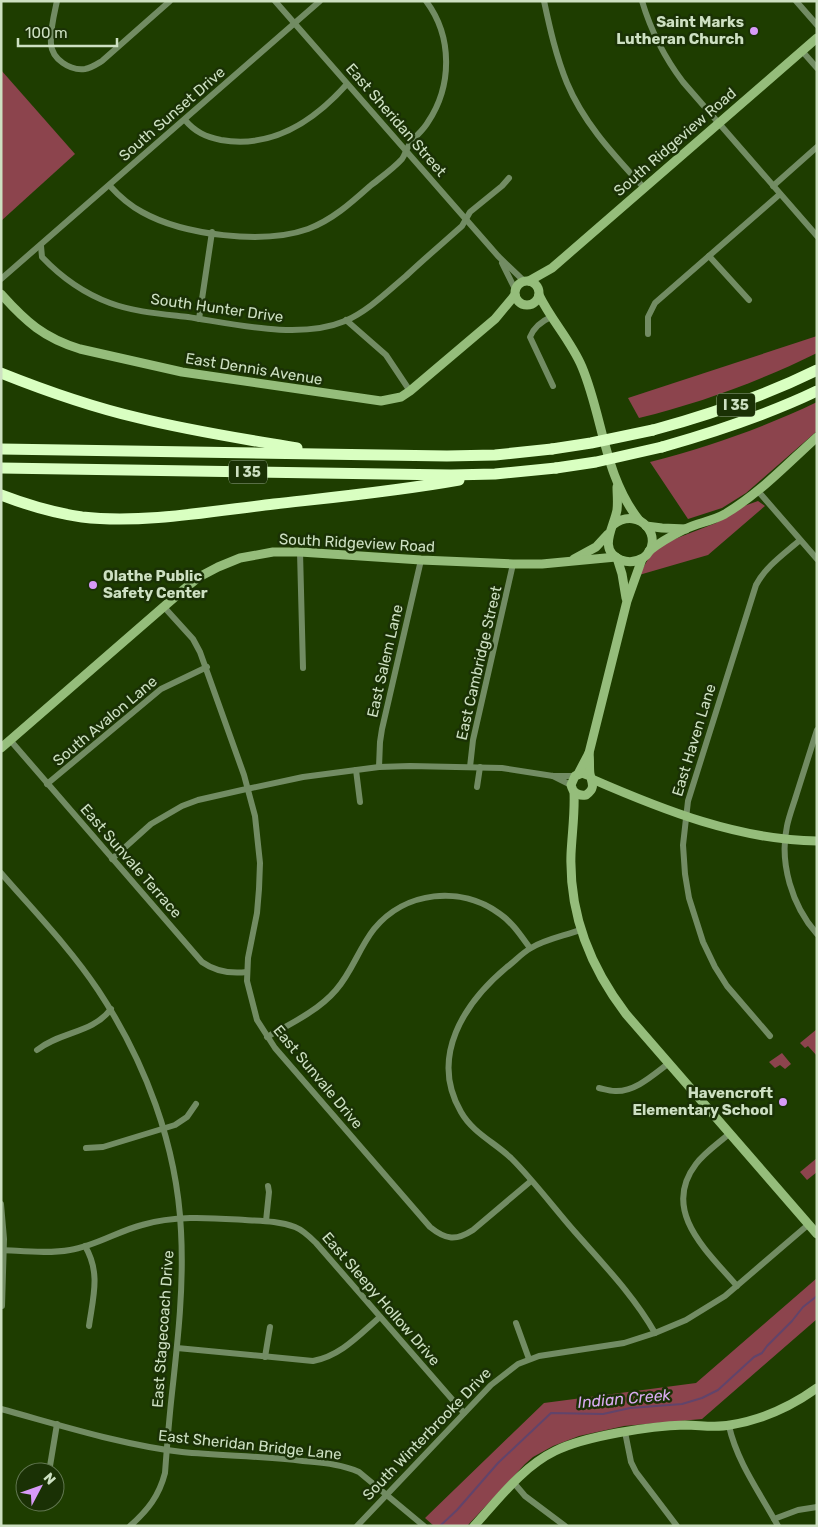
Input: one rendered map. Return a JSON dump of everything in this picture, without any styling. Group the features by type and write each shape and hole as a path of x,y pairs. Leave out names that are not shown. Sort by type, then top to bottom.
{"highway":[{"name":"I 35","path":"1,449 447,456 495,455 591,443 653,430 732,406 817,370"},
{"path":"1,373 74,400 138,418 211,434 331,454"},
{"name":"I 35","path":"1,468 407,475 495,474 556,468 662,447 722,429 780,408 817,391"},
{"path":"1,495 40,508 82,517 108,519 150,518 411,489 495,474"}],"street":[{"path":"56,1 51,45 54,53 67,66 75,69 84,69 102,61 170,1"},
{"name":"East Sheridan Street","path":"275,1 498,256 527,281"},
{"name":"South Sunset Drive","path":"1,280 320,1"},
{"path":"110,186 128,204 157,220 176,226 212,232 259,238 290,234 327,220 343,210 402,159 410,144 427,125 435,112 445,79 446,51 442,32 435,15 426,1"},
{"path":"544,1 558,59 567,84 578,106 605,145 644,188"},
{"path":"642,1 650,25 669,62 683,82 816,234"},
{"path":"796,1 817,25"},
{"name":"South Ridgeview Road","path":"527,281 552,268 817,38"},
{"path":"802,51 817,68"},
{"path":"185,120 195,131 214,139 238,142 262,140 284,133 305,122 347,84"},
{"path":"773,186 817,147"},
{"name":"South Hunter Drive","path":"41,246 42,257 76,286 93,296 128,308 290,330 308,329 346,320 380,298 462,226 470,212 509,178"},
{"path":"648,334 648,317 655,303 780,194"},
{"path":"200,319 212,232"},
{"name":"East Sheridan Street","path":"498,256 515,292"},
{"path":"709,256 748,300"},
{"name":"South Ridgeview Road","path":"539,292 552,268"},
{"path":"551,317 518,302 515,292 519,284 527,281 535,284 551,317 581,365 587,382 617,485 617,508 613,525 608,534 608,543 622,574 626,600"},
{"name":"East Dennis Avenue","path":"495,319 515,292"},
{"path":"526,305 536,302 539,292"},
{"name":"East Dennis Avenue","path":"1,294 20,315 41,333 65,344 89,351 182,372 370,401 390,400 401,397 495,319 509,311 526,305"},
{"path":"551,317 539,324 530,336 553,386"},
{"path":"346,320 386,355 410,391"},
{"path":"817,437 758,491 723,515 686,528 659,543 642,559 626,600 589,753 576,775 573,789 575,813 571,855 572,878 580,930 596,967 613,996 626,1014 817,1234"},
{"path":"617,485 652,538 649,551"},
{"path":"758,491 817,560"},
{"path":"613,525 626,518 662,528 686,528"},
{"name":"South Ridgeview Road","path":"569,561 596,547 608,534"},
{"name":"East Haven Lane","path":"770,1036 727,986 715,967 698,932 689,898 683,845 688,801 756,585 767,570 800,540"},
{"name":"South Ridgeview Road","path":"1,748 199,577 235,560 255,554 273,552 513,564 542,564 616,558"},
{"path":"300,552 303,668"},
{"path":"616,558 630,562 642,559"},
{"name":"East Salem Lane","path":"379,767 382,729 421,560"},
{"name":"East Cambridge Street","path":"470,767 473,740 513,564"},
{"name":"East Sunvale Drive","path":"164,607 192,639 200,652 248,788 255,816 260,864 257,913 248,958 247,981 252,1006 260,1026 267,1037 430,1227 440,1235 447,1238 465,1236 531,1181"},
{"name":"South Avalon Lane","path":"47,784 161,689 206,667"},
{"path":"817,730 787,826 785,839 785,862 790,886 804,918 817,934"},
{"name":"East Sunvale Terrace","path":"10,740 202,962 220,972 247,972"},
{"path":"575,813 594,783 591,778 589,753"},
{"path":"112,859 151,824 167,814 198,800 303,777 379,767 480,767 526,771 553,776 582,773 612,789 724,828 753,835 817,841"},
{"path":"477,787 480,767"},
{"path":"356,770 360,802"},
{"path":"553,776 573,789 578,795 612,789"},
{"name":"East Stagecoach Drive","path":"1,873 76,960 111,1009 138,1059 151,1091 173,1167 180,1219 182,1268 177,1348 167,1450 164,1472 157,1496 145,1512 130,1526"},
{"path":"267,1037 327,1000 346,977 374,929 393,912 419,899 448,895 477,901 502,915 530,948"},
{"path":"580,930 530,948 492,980 458,1025 449,1056 449,1071 455,1099 466,1121 511,1158 643,1311 655,1333"},
{"path":"37,1050 53,1039 90,1028 104,1018 111,1009"},
{"path":"599,1088 613,1091 630,1088 644,1082 669,1063"},
{"path":"86,1148 103,1147 182,1121 196,1104"},
{"path":"730,1133 703,1156 694,1167 685,1185 683,1204 685,1216 696,1237 737,1286"},
{"path":"266,1221 268,1186"},
{"path":"1,1204 4,1222 2,1306"},
{"name":"East Sleepy Hollow Drive","path":"2,1250 55,1251 85,1246 143,1224 205,1217 266,1221 294,1227 306,1233 316,1243 464,1413"},
{"name":"South Winterbrooke Drive","path":"357,1526 464,1413 502,1375 518,1364 529,1359 551,1354 624,1342 655,1333 686,1320 706,1309 737,1286 809,1224"},
{"path":"85,1246 92,1259 94,1270 89,1326"},
{"path":"177,1348 303,1361 322,1359 339,1351 380,1317"},
{"path":"516,1323 529,1359"},
{"path":"264,1357 270,1327"},
{"path":"474,1526 514,1483 537,1462 554,1452 583,1441 625,1432 684,1425 715,1427 744,1423 785,1407 817,1388"},
{"name":"East Sheridan Bridge Lane","path":"1,1409 137,1445 167,1450 338,1465 359,1472 424,1526"},
{"path":"50,1462 57,1424"},
{"path":"729,1426 738,1457 778,1526"},
{"path":"625,1432 631,1462 636,1472 678,1526"},
{"path":"514,1483 525,1496 565,1526"},
{"path":"774,1519 798,1510 817,1507"}],"shaded area":[{"path":"1,70 75,154 1,221"},
{"path":"817,336 817,353 774,373 708,398 639,418 628,398"},
{"path":"817,402 817,431 746,493 722,508 688,519 650,462 735,436"},
{"path":"758,501 765,506 708,555 639,575 651,554 667,542 716,523 744,506"},
{"path":"817,1029 817,1056 808,1046 805,1048 800,1043"},
{"path":"782,1053 791,1064 785,1069 780,1065 775,1068 769,1062"},
{"path":"817,1158 817,1172 807,1180 800,1172"},
{"path":"817,1278 817,1319 702,1419 624,1426 579,1436 553,1446 533,1457 467,1526 434,1526 425,1518 544,1403 696,1383"}],"waterway":[{"name":"Indian Creek","path":"440,1526 457,1510 498,1463 551,1413 603,1414 630,1408 682,1404 702,1398 718,1390 754,1357 762,1353 803,1307 817,1296"}],"place":[{"name":"Saint Marks Lutheran Church","path":"754,31"},
{"name":"Olathe Public Safety Center","path":"93,585"},
{"name":"Havencroft Elementary School","path":"783,1102"}]}
